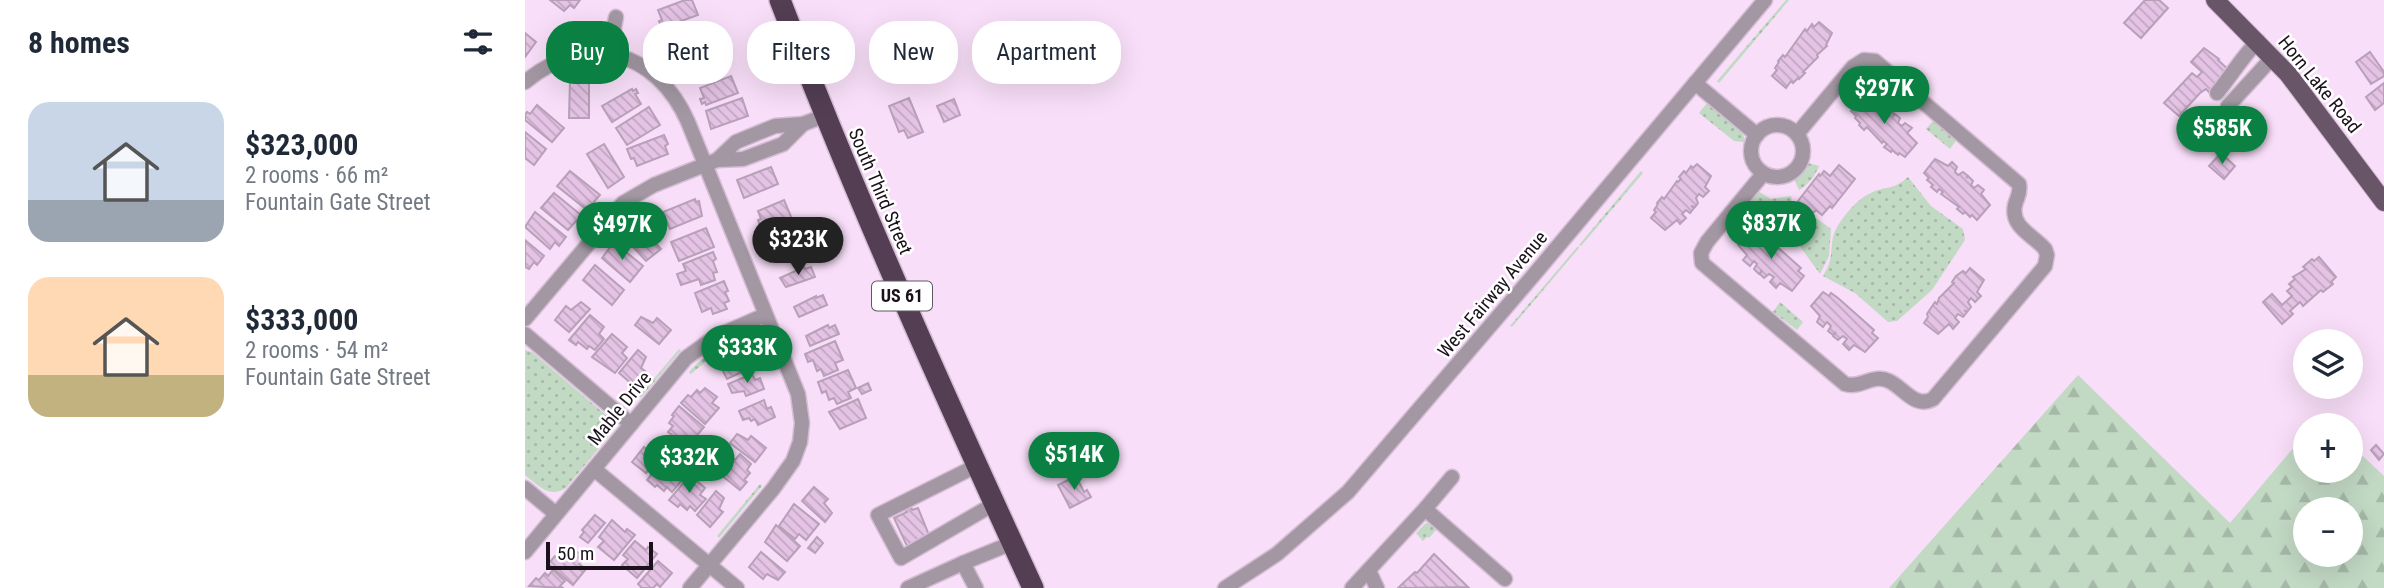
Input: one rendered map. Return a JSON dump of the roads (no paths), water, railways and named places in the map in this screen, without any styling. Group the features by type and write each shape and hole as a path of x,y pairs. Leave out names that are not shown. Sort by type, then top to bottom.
{"highway":[{"name":"South Third Street","path":"780,0 824,116 1033,588"}],"main road":[{"name":"Horn Lake Road","path":"2215,0 2273,57 2384,202"}],"street":[{"name":"West Fairway Avenue","path":"1224,588 1277,554 1348,492 1524,288 1765,0"},
{"path":"615,21 616,17"},
{"path":"2217,93 2257,41"},
{"path":"2228,107 2273,57"},
{"path":"629,60 637,63 671,90 711,162 765,315 798,394 802,423 800,442 787,471 690,588"},
{"path":"1763,173 1704,245 1702,263 1845,384 1854,386 1873,378 1881,378 1891,382 1914,400 1924,402 1933,399 2045,266 2045,249 2016,221 2014,213 2020,193 2019,184 1875,61 1864,60 1853,67 1797,134"},
{"path":"525,82 546,69"},
{"path":"1695,83 1757,135"},
{"path":"525,318 623,203 654,185 711,162 743,159 783,144 803,124 824,116"},
{"path":"1777,125 1789,128 1797,134 1803,151 1798,167 1788,175 1780,177 1763,173 1757,168 1752,157 1752,145 1757,135 1766,128 1777,125"},
{"name":"Mable Drive","path":"525,552 692,353 715,337 765,315"},
{"path":"525,334 631,424"},
{"path":"977,466 878,516 901,558 994,504"},
{"path":"594,469 737,588"},
{"path":"1352,588 1452,477"},
{"path":"525,488 556,514"},
{"path":"1425,509 1505,579"},
{"path":"908,588 1012,543"},
{"path":"963,563 976,588"},
{"path":"1369,570 1377,588"}]}
